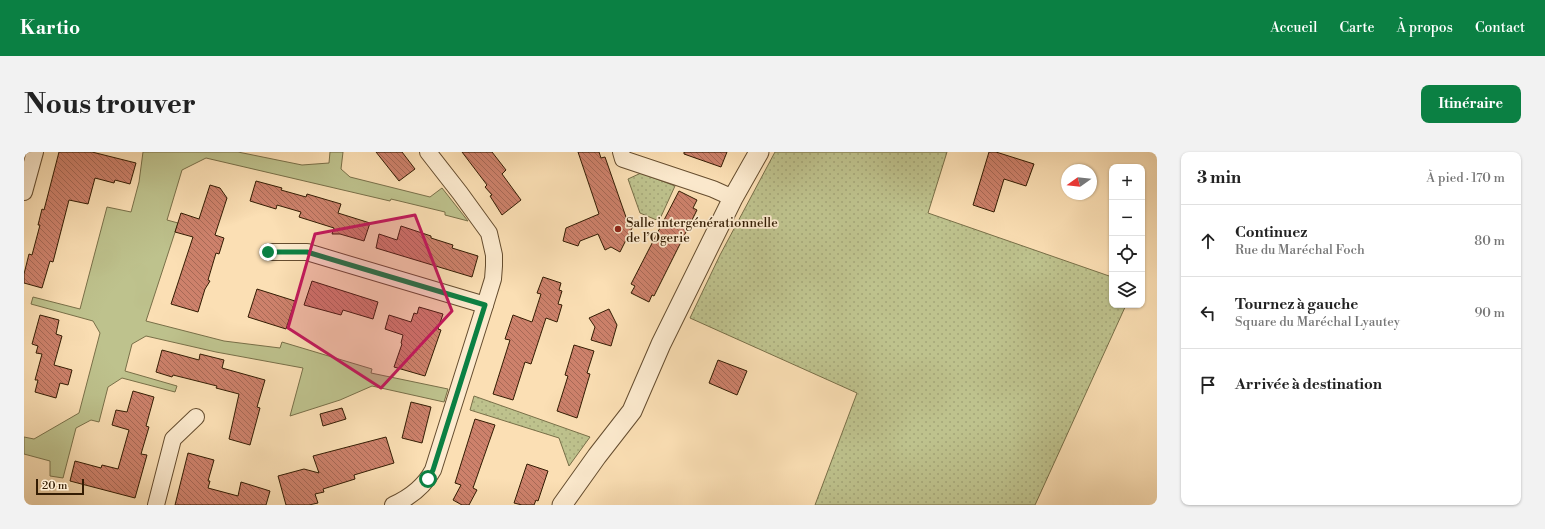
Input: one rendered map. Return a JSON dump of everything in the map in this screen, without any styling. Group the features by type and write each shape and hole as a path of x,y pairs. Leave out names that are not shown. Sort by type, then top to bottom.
{"street":[{"path":"24,192 35,152"},
{"path":"394,505 421,488 433,470 493,279 494,255 489,233 428,152"},
{"path":"621,152 624,159 713,189 733,198"},
{"path":"562,505 632,411 661,344 733,198 759,152"},
{"path":"268,252 307,252 485,305"},
{"path":"156,505 173,439 196,417"}],"highlighted area":[{"path":"415,215 452,311 381,388 288,328 315,234"}],"green space":[{"path":"143,152 238,152 302,165 329,163 330,152 343,152 341,169 350,177 430,197 442,188 468,221 445,215 445,212 391,199 390,201 206,158 182,170 167,220 178,223 146,321 224,341 280,348 282,342 372,369 371,373 448,389 444,402 372,386 340,400 290,416 303,368 216,352 146,336 132,344 125,371 177,386 175,392 122,378 108,387 99,422 91,420 76,428 63,478 50,476 50,461 24,454 24,437 34,439 79,413 100,333 93,321 31,304 33,297 80,309 107,207 131,212 139,182"},
{"path":"775,152 947,152 928,213 1109,276 1109,308 1125,308 1035,505 815,505 857,393 690,318 720,255"},
{"path":"641,173 675,186 659,221 640,213 628,179"},
{"path":"474,396 590,437 569,466 559,438 470,410"}],"building":[{"path":"59,152 92,152 136,163 130,184 115,180 114,183 95,178 88,204 69,200 53,262 50,261 42,288 24,283 24,274 29,254 32,255 40,225 38,225 42,209 44,210"},
{"path":"376,152 402,152 415,169 399,181"},
{"path":"462,152 492,152 506,170 502,174 521,200 502,215 490,196 492,195 485,187 487,185"},
{"path":"578,152 599,152 601,158 605,157 627,220 634,224 620,252 611,247 605,250 598,234 580,241 578,246 563,241 566,228 599,214"},
{"path":"684,152 727,152 721,167 684,154"},
{"path":"989,152 996,152 1034,164 1026,186 1004,179 994,212 973,205"},
{"path":"256,181 282,188 281,190 306,197 307,194 341,204 338,213 370,223 364,241 340,234 332,234 334,228 299,217 301,212 277,205 276,209 250,201"},
{"path":"210,185 220,188 227,198 215,235 224,238 219,254 216,253 208,280 210,281 205,289 198,312 171,304 193,237 175,232 181,213 199,219"},
{"path":"679,191 697,200 693,208 697,210 654,296 652,295 649,302 631,293 635,286 631,284"},
{"path":"401,226 453,245 452,248 478,256 472,277 376,248 379,234 397,240"},
{"path":"543,277 561,283 559,290 562,291 558,304 562,305 557,322 546,318 531,364 525,362 513,400 493,394 510,340 505,339 513,315 532,322 541,294 537,293"},
{"path":"312,281 378,302 373,319 343,310 341,315 304,305"},
{"path":"257,289 295,301 286,329 248,317"},
{"path":"419,307 443,314 438,329 441,330 425,376 394,367 402,344 403,335 385,329 389,315 411,322 414,313 417,314"},
{"path":"609,309 617,325 611,346 591,340 595,327 589,318"},
{"path":"40,315 59,320 56,334 62,336 54,365 72,370 68,385 60,383 56,398 35,392 38,380 35,380 42,354 36,353 38,346 32,344"},
{"path":"574,345 594,351 587,373 590,374 577,418 557,411 568,376 565,375"},
{"path":"162,350 199,360 200,354 224,360 222,368 265,380 257,407 260,408 250,445 229,439 239,394 216,388 217,386 173,375 172,377 156,372"},
{"path":"718,360 747,371 737,395 709,383"},
{"path":"133,391 154,397 146,426 149,427 141,454 147,455 135,498 70,481 75,461 101,468 102,465 118,469 129,430 112,425 116,410 127,412"},
{"path":"411,402 431,407 422,443 402,438"},
{"path":"342,408 346,419 323,426 320,414"},
{"path":"475,419 495,425 473,488 477,490 469,505 462,505 453,500 461,485 455,483"},
{"path":"386,437 394,463 354,475 355,479 323,489 324,492 315,494 318,503 309,505 286,505 278,476 304,469 319,473 313,456"},
{"path":"188,453 214,460 208,481 210,481 208,488 238,496 241,482 270,491 266,505 175,505"},
{"path":"527,464 548,471 538,501 536,500 534,505 514,503"}],"place":[{"name":"Salle intergénérationnelle de l’Ogerie","path":"618,229"}],"route":[{"path":"268,252 307,252 485,305 433,470 428,479"}]}
